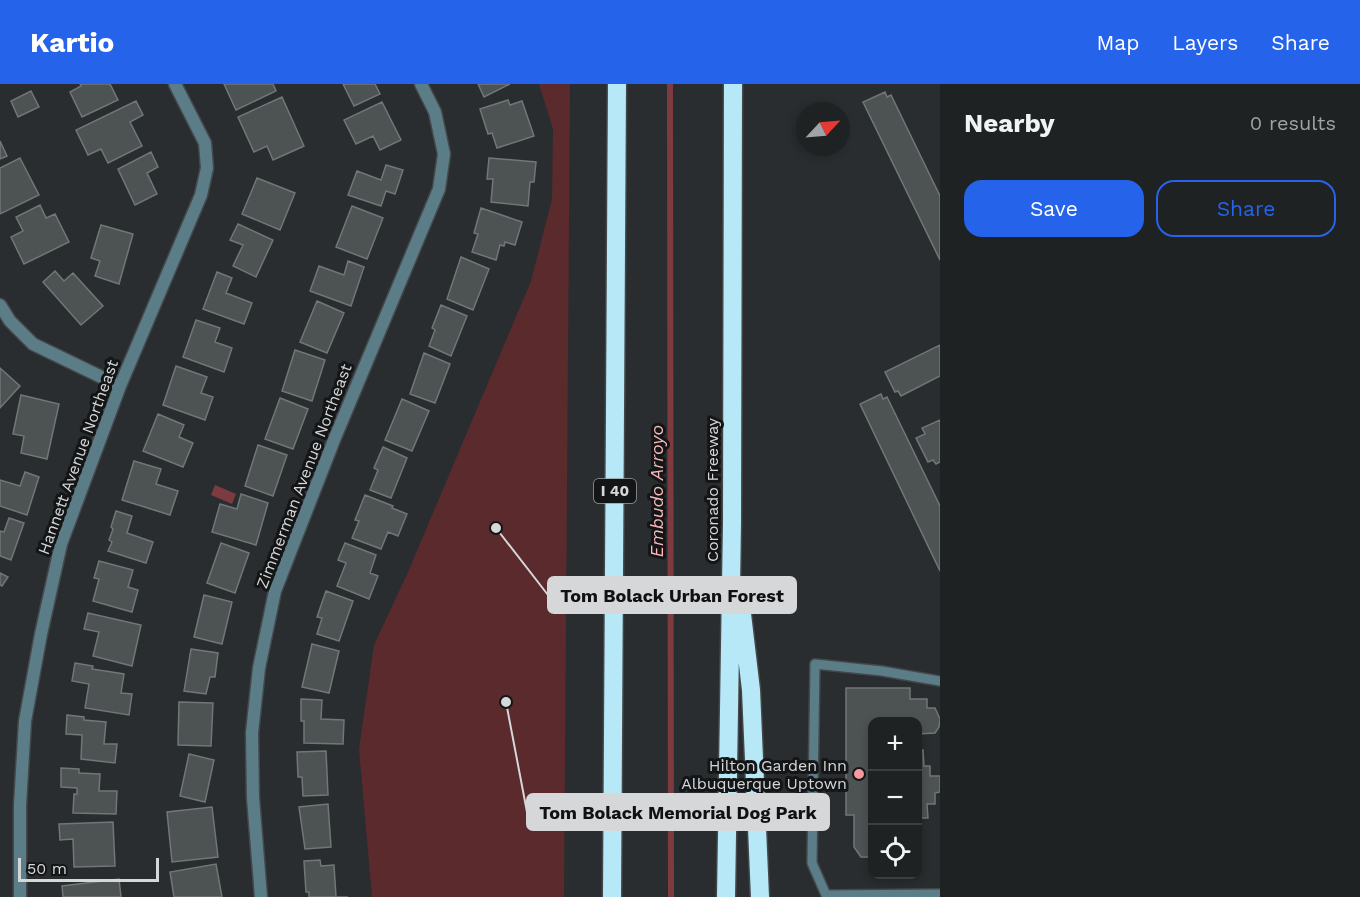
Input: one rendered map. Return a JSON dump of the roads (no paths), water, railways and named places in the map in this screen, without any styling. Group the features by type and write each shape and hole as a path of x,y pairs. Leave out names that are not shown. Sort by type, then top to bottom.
{"highway":[{"name":"I 40","path":"612,897 617,84"},
{"name":"Coronado Freeway","path":"726,897 732,523 733,84"},
{"path":"732,523 751,690 760,897"}],"street":[{"name":"Hannett Avenue Northeast","path":"20,897 20,805 25,721 61,544 120,386 201,195 207,168 205,143 175,84"},
{"name":"Zimmerman Avenue Northeast","path":"261,897 253,798 252,733 259,668 275,591 334,440 439,189 444,154 435,112 421,84"},
{"path":"0,305 10,321 33,344 120,386"}],"lane":[{"path":"940,681 882,670 815,664 812,863 826,895 940,894"}],"waterway":[{"name":"Embudo Arroyo","path":"670,84 671,897"}],"place":[{"name":"Tom Bolack Urban Forest","path":"496,528"},
{"name":"Tom Bolack Memorial Dog Park","path":"506,702"},
{"name":"Hilton Garden Inn Albuquerque Uptown","path":"859,774"}]}
